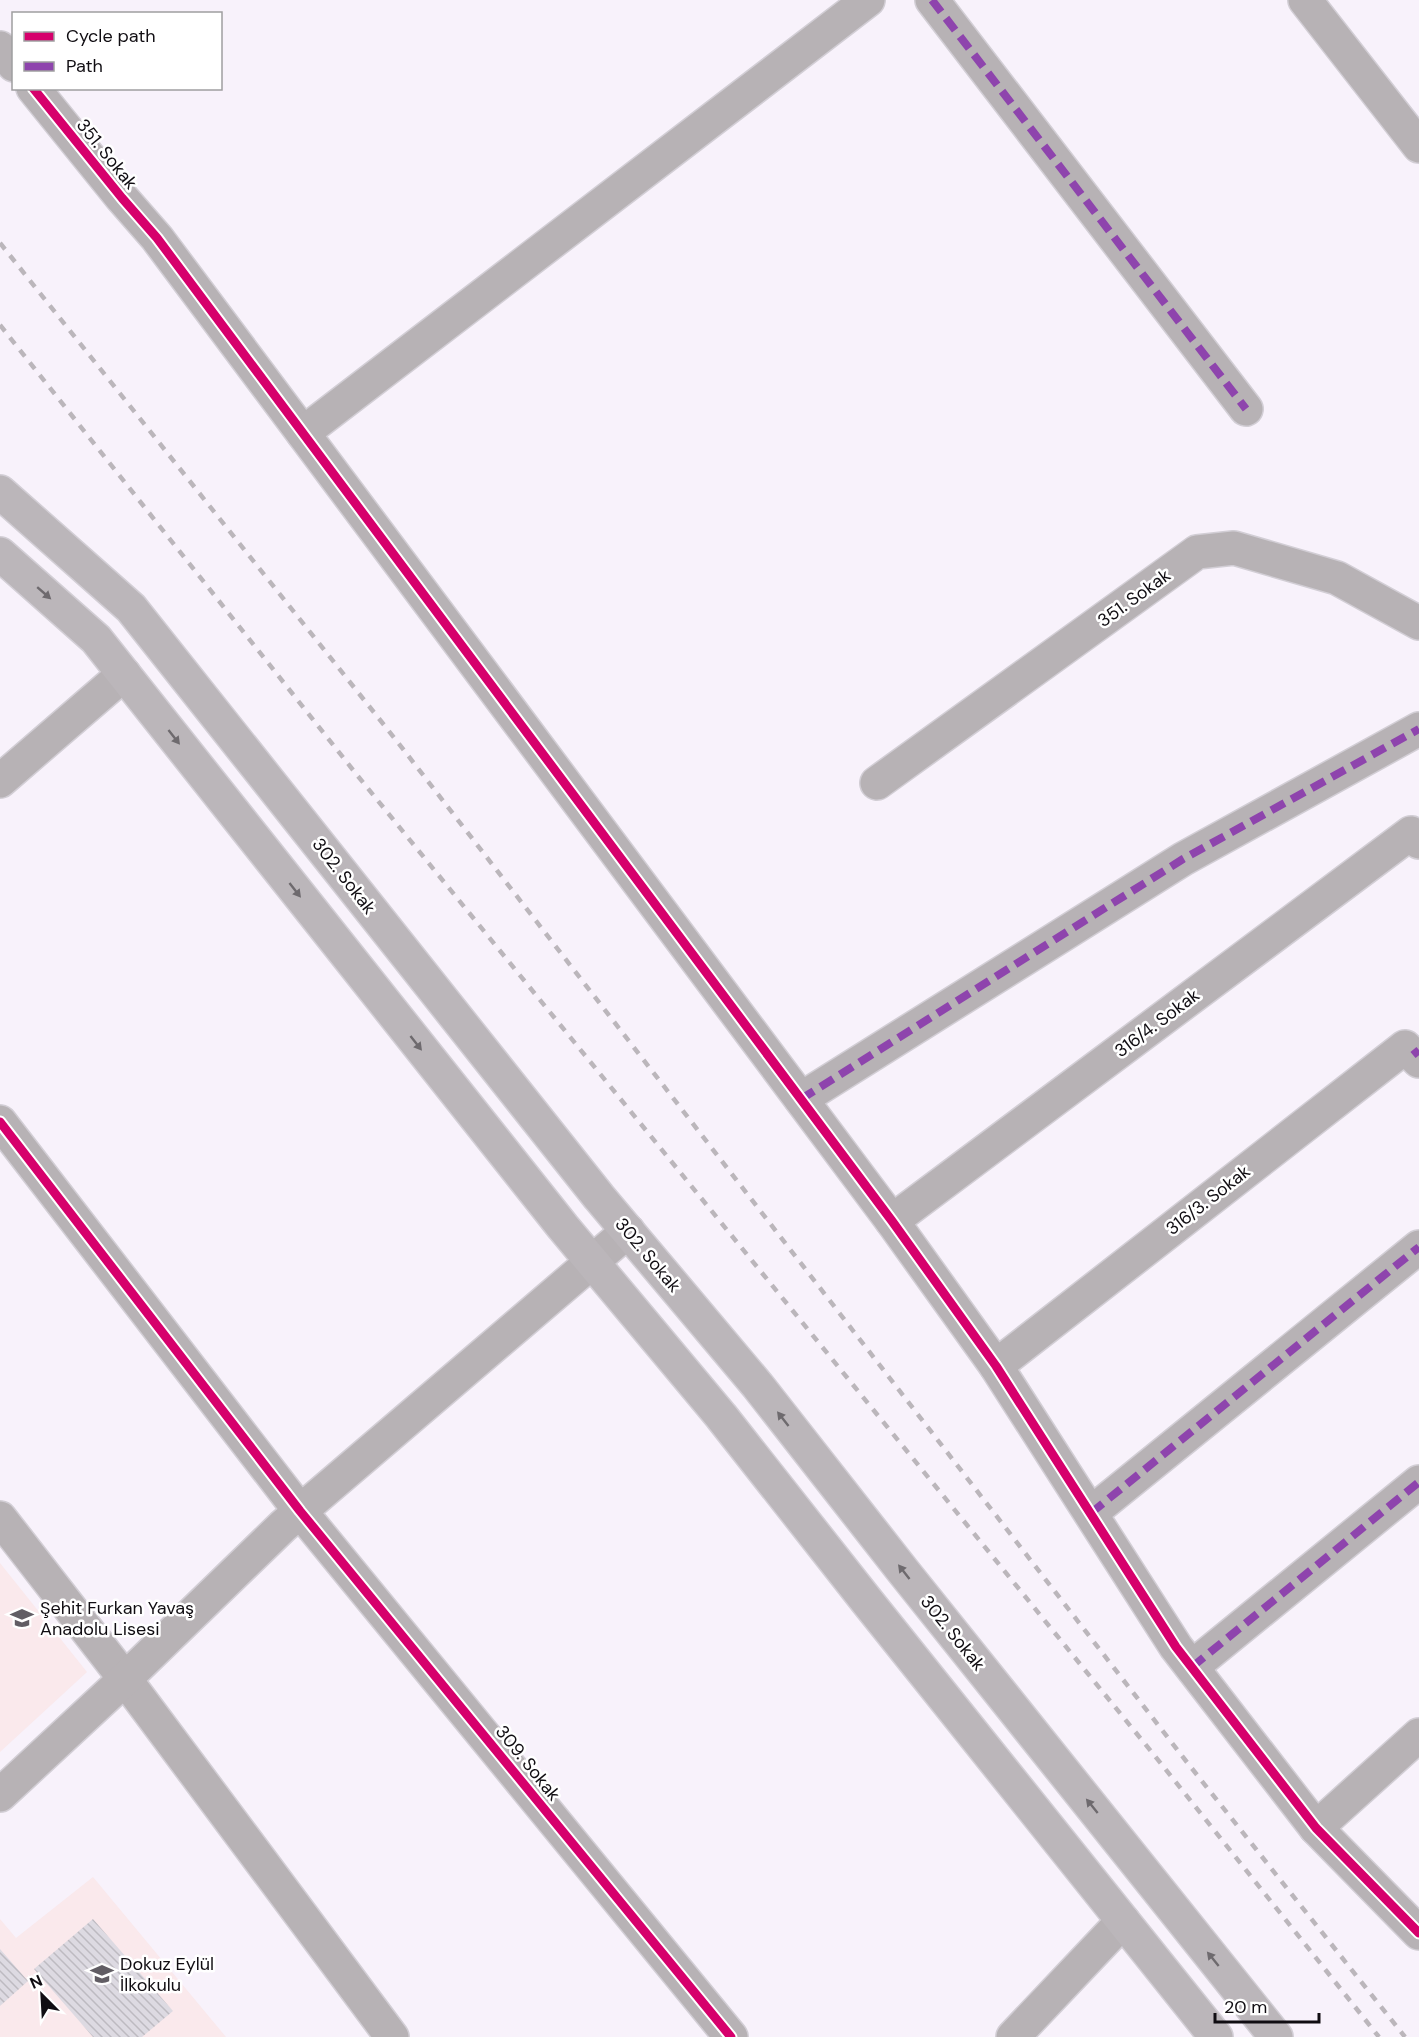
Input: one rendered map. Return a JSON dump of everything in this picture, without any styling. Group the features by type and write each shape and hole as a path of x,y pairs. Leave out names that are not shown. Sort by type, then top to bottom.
{"main road":[{"name":"302. Sokak","path":"0,492 131,608 628,1231 758,1386 1276,2037"},
{"path":"0,554 96,639 562,1227 721,1416 1216,2037"}],"street":[{"path":"303,433 868,0"},
{"path":"932,0 1246,408"},
{"path":"1305,0 1419,146"},
{"path":"0,48 12,63"},
{"name":"351. Sokak","path":"35,90 157,238 892,1221 996,1366 1176,1647 1316,1828 1419,1933"},
{"name":"351. Sokak","path":"878,783 1197,552 1233,548 1337,578 1419,623"},
{"path":"0,781 124,674"},
{"path":"801,1099 1183,859 1419,729"},
{"name":"316/4. Sokak","path":"892,1221 1411,832 1419,842"},
{"name":"316/3. Sokak","path":"996,1366 1406,1047 1417,1056"},
{"name":"309. Sokak","path":"0,1122 300,1511 730,2037"},
{"path":"0,1795 283,1526 628,1231"},
{"path":"1091,1513 1419,1247"},
{"path":"1192,1667 1419,1482"},
{"path":"0,1518 124,1679 392,2037"},
{"path":"1316,1828 1419,1735"},
{"path":"1013,2037 1123,1921"}],"shaded area":[{"name":"Şehit Furkan Yavaş Anadolu Lisesi","path":"0,1563 87,1672 0,1752"},
{"name":"Dokuz Eylül İlkokulu","path":"93,1877 226,2037 0,2037 0,1919 16,1938"}],"building":[{"path":"93,1919 173,2011 142,2037 93,2037 34,1969"},
{"path":"0,1949 28,1981 0,2006"}],"railway":[{"path":"0,243 396,740 1186,1761 1405,2037"},
{"path":"0,325 357,775 1163,1766 1379,2037"}],"marked path":[{"path":"932,0 1246,409"},
{"path":"801,1099 1183,859 1419,729"},
{"path":"1413,1055 1419,1050"},
{"path":"1091,1513 1419,1247"},
{"path":"1192,1667 1419,1482"}],"cycle path":[{"path":"35,90 157,238 892,1221 996,1366 1176,1647 1316,1828 1419,1933"},
{"path":"0,1122 300,1511 731,2037"}],"place":[{"name":"Şehit Furkan Yavaş Anadolu Lisesi","path":"22,1618"},
{"name":"Dokuz Eylül İlkokulu","path":"102,1974"}]}
